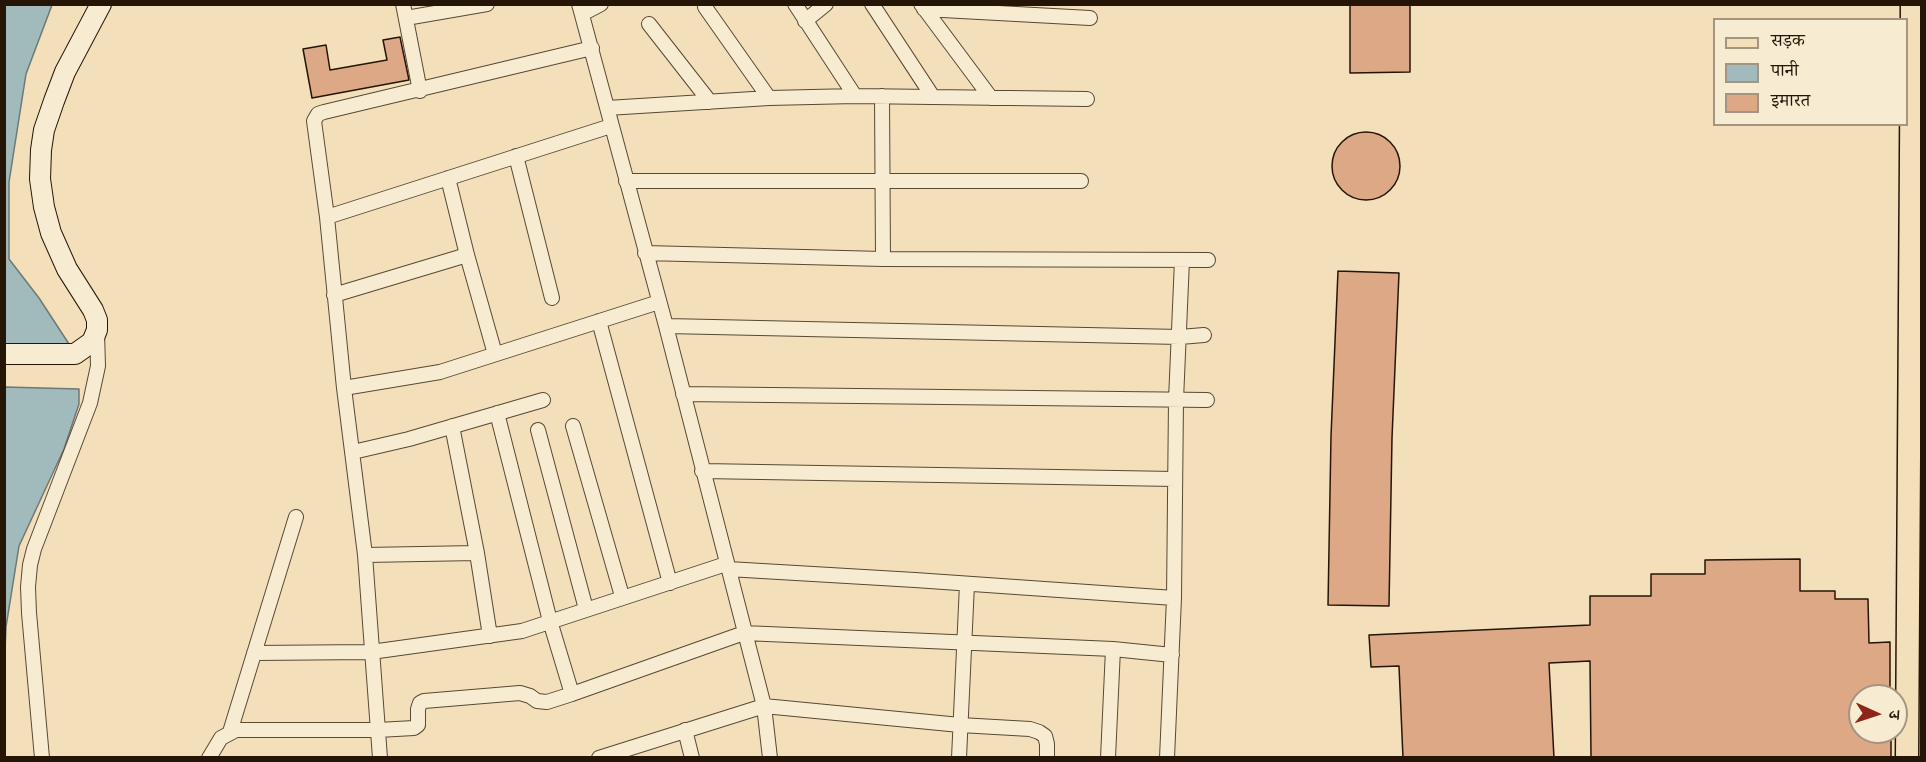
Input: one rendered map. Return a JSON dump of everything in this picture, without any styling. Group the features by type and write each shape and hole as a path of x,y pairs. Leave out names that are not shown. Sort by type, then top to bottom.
{"main road":[{"path":"1907,758 1916,267 1912,4"}],"street":[{"path":"42,758 28,613 30,566 34,549 90,404 98,366 97,320 67,269 51,233 44,207 40,179 41,150 44,130 65,72 101,4"},
{"path":"420,91 404,11 487,4"},
{"path":"601,4 580,9 666,326 764,706 770,758"},
{"path":"795,4 855,96"},
{"path":"805,21 826,4"},
{"path":"872,4 933,97"},
{"path":"705,7 769,98"},
{"path":"923,7 991,98"},
{"path":"923,7 1090,18"},
{"path":"649,24 710,102"},
{"path":"380,758 365,555 314,121 318,114 592,48"},
{"path":"607,108 769,98 855,96 1086,99"},
{"path":"882,96 884,259"},
{"path":"327,217 611,126"},
{"path":"516,156 552,298"},
{"path":"448,178 495,354"},
{"path":"626,181 1081,181"},
{"path":"645,253 884,259 1208,260"},
{"path":"334,295 467,255"},
{"path":"1167,758 1174,598 1176,400 1182,260"},
{"path":"344,388 423,376 659,302"},
{"path":"599,321 670,583"},
{"path":"666,326 1179,337 1204,335"},
{"path":"4,354 75,354 92,342 97,330"},
{"path":"683,394 1207,400"},
{"path":"353,452 410,439 543,400"},
{"path":"497,413 550,621 572,694"},
{"path":"452,426 477,553 490,636"},
{"path":"573,426 622,596"},
{"path":"538,430 586,609"},
{"path":"702,471 1175,479"},
{"path":"230,732 296,517"},
{"path":"365,555 477,553"},
{"path":"254,653 371,652 522,631 622,596 727,567 1174,598"},
{"path":"959,758 967,584"},
{"path":"209,758 221,738 236,730 414,728 418,725 420,703 424,700 520,693 542,702 572,694 744,633 964,642 1172,655"},
{"path":"1108,758 1113,650"},
{"path":"599,758 764,706 960,725 1030,729 1045,736 1047,758"},
{"path":"685,730 692,758"}],"water":[{"path":"4,5 52,5 26,74 9,182 9,259 39,298 69,344 5,344"},
{"path":"5,387 79,389 79,404 64,449 19,546 6,627 5,651"}],"building":[{"path":"1350,4 1410,4 1410,72 1350,73"},
{"path":"400,37 409,80 312,98 303,49 326,45 330,70 387,60 383,40"},
{"path":"1359,132 1373,132 1385,137 1395,147 1400,166 1395,185 1385,195 1373,200 1359,200 1347,195 1337,185 1332,173 1332,159 1337,147 1347,137"},
{"path":"1338,271 1399,273 1392,438 1389,606 1328,605 1331,436"},
{"path":"1800,559 1800,591 1835,591 1835,599 1868,599 1869,643 1890,642 1890,684 1848,684 1848,744 1891,744 1891,758 1591,758 1590,661 1549,663 1554,758 1403,758 1399,666 1371,667 1369,635 1590,625 1590,596 1651,596 1651,574 1705,574 1705,560"}]}
